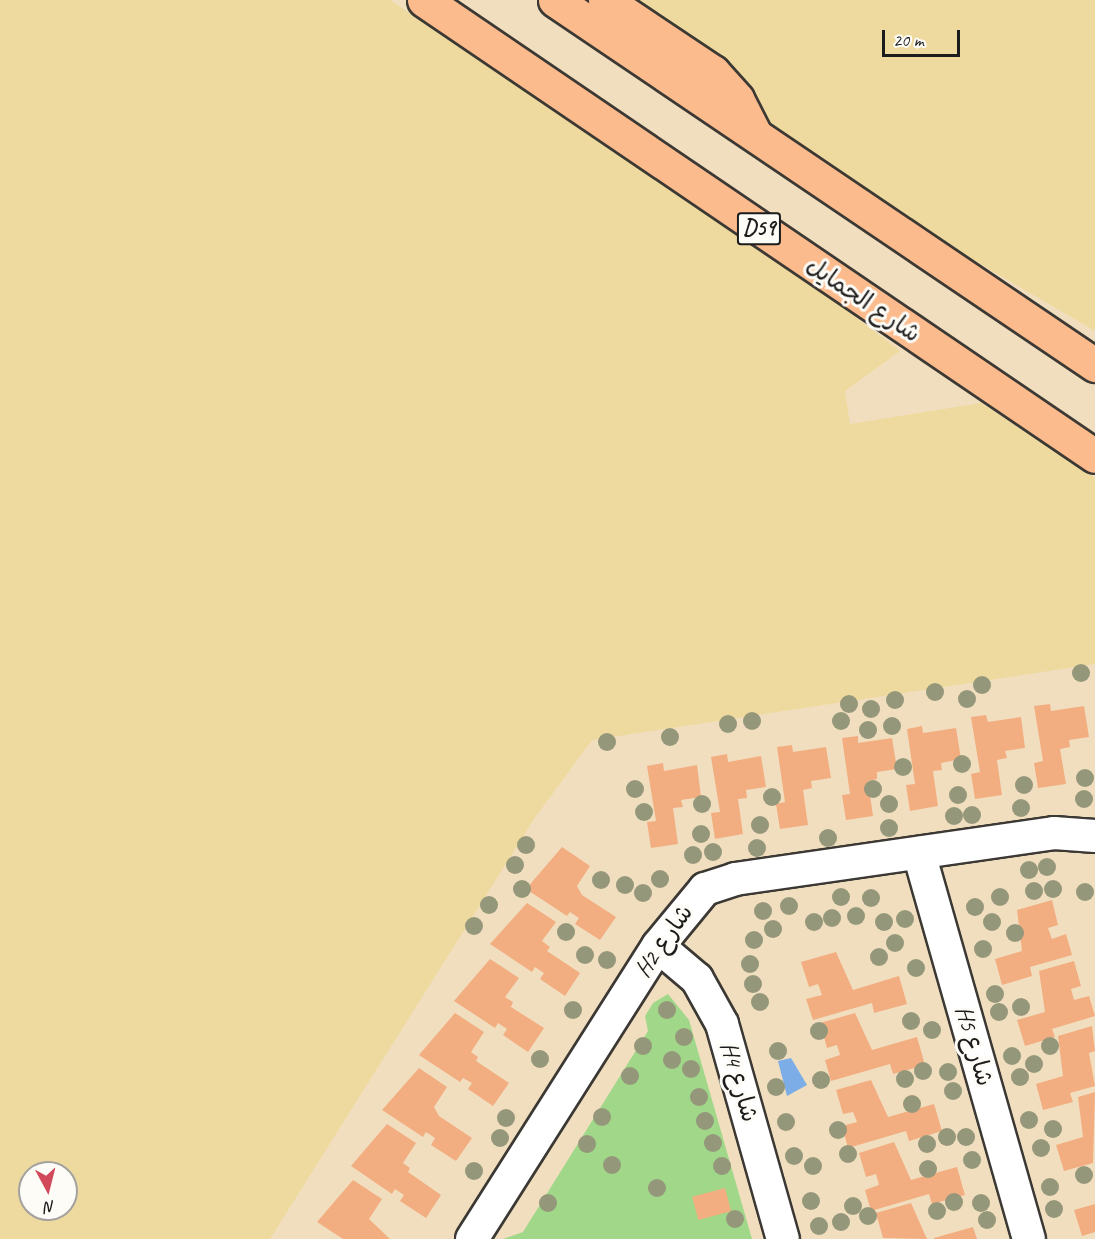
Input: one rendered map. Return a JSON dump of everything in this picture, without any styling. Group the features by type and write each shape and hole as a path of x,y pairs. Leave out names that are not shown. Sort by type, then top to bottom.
{"main road":[{"name":"شارع الجمايل","path":"424,0 1095,456"},
{"path":"555,0 754,132 1095,365"},
{"path":"605,0 713,72 737,99 754,132"}],"street":[{"name":"H2 شارع","path":"472,1239 658,946 693,899 720,883 1070,831 1095,836"},
{"name":"H5 شارع","path":"919,853 1029,1239"},
{"name":"H4 شارع","path":"658,946 697,979 722,1024 783,1239"}],"green space":[{"path":"668,994 689,1020 752,1239 503,1239 523,1232 648,1031 645,1016 653,1003"}],"sand":[{"path":"0,0 390,0 832,299 900,351 845,391 850,424 981,403 1095,478 1095,664 592,740 534,819 270,1239 0,1239"},
{"path":"576,0 1095,0 1095,331 754,132"}],"water":[{"path":"791,1058 807,1085 787,1096 778,1061"}],"building":[{"path":"1050,704 1051,711 1084,706 1089,737 1069,740 1070,747 1060,749 1066,784 1038,788 1034,763 1043,761 1034,706"},
{"path":"986,715 988,722 1021,717 1025,748 1005,751 1007,758 997,760 1002,795 975,799 971,774 980,772 971,717"},
{"path":"922,726 923,733 956,728 961,759 941,763 942,770 933,771 938,806 910,811 906,785 915,784 907,729"},
{"path":"858,736 858,743 892,738 897,769 877,772 877,779 868,781 873,816 846,820 842,795 850,794 842,738"},
{"path":"792,745 793,752 826,747 831,778 811,781 812,788 803,790 808,825 780,829 776,804 785,802 777,747"},
{"path":"727,754 728,762 761,756 766,787 746,790 747,798 738,799 743,834 715,839 711,813 720,812 711,757"},
{"path":"663,763 664,771 697,765 701,797 681,800 683,807 673,808 678,844 651,848 647,822 656,821 647,766"},
{"path":"562,847 590,866 577,886 582,895 616,917 600,940 575,924 579,918 570,912 567,916 526,889"},
{"path":"1052,900 1058,925 1048,928 1052,939 1066,934 1072,955 1030,967 1032,976 1002,985 995,959 1022,951 1017,910"},
{"path":"527,903 556,922 542,941 550,947 547,951 580,973 565,996 540,979 544,973 535,967 532,972 490,944"},
{"path":"836,952 853,990 899,976 907,1004 874,1013 872,1003 813,1020 806,999 822,995 818,984 809,987 801,962"},
{"path":"490,959 519,978 505,997 513,1002 511,1007 544,1028 528,1052 503,1035 507,1029 498,1023 495,1028 454,1001"},
{"path":"1074,961 1081,986 1071,989 1074,1000 1089,996 1095,1016 1052,1029 1055,1037 1025,1046 1017,1020 1045,1012 1039,971"},
{"path":"455,1013 484,1032 471,1052 478,1057 476,1061 509,1083 493,1106 468,1089 472,1083 463,1078 460,1082 419,1055"},
{"path":"855,1013 872,1050 917,1037 925,1065 893,1074 890,1064 831,1081 825,1060 840,1055 837,1045 827,1048 820,1023"},
{"path":"1092,1026 1095,1051 1089,1053 1095,1086 1070,1093 1073,1102 1043,1110 1036,1084 1063,1076 1058,1036"},
{"path":"419,1068 447,1087 434,1107 439,1116 472,1138 456,1161 431,1145 435,1138 426,1132 423,1137 382,1110"},
{"path":"871,1080 888,1117 934,1104 942,1131 909,1141 906,1131 848,1148 842,1126 857,1122 853,1112 843,1114 836,1090"},
{"path":"1095,1092 1093,1163 1064,1171 1056,1145 1083,1137 1078,1097"},
{"path":"387,1124 416,1143 403,1163 410,1168 408,1172 441,1195 426,1218 400,1201 404,1195 395,1189 392,1194 351,1166"},
{"path":"894,1142 911,1180 957,1167 965,1195 932,1204 929,1194 871,1211 865,1190 879,1185 876,1174 866,1177 859,1153"},
{"path":"353,1180 382,1199 369,1219 390,1239 343,1239 317,1222"},
{"path":"725,1188 731,1211 698,1220 692,1197"},
{"path":"911,1203 927,1239 883,1238 876,1213"},
{"path":"1095,1204 1095,1232 1082,1236 1074,1210"},
{"path":"973,1227 977,1239 934,1239 934,1238"}]}
